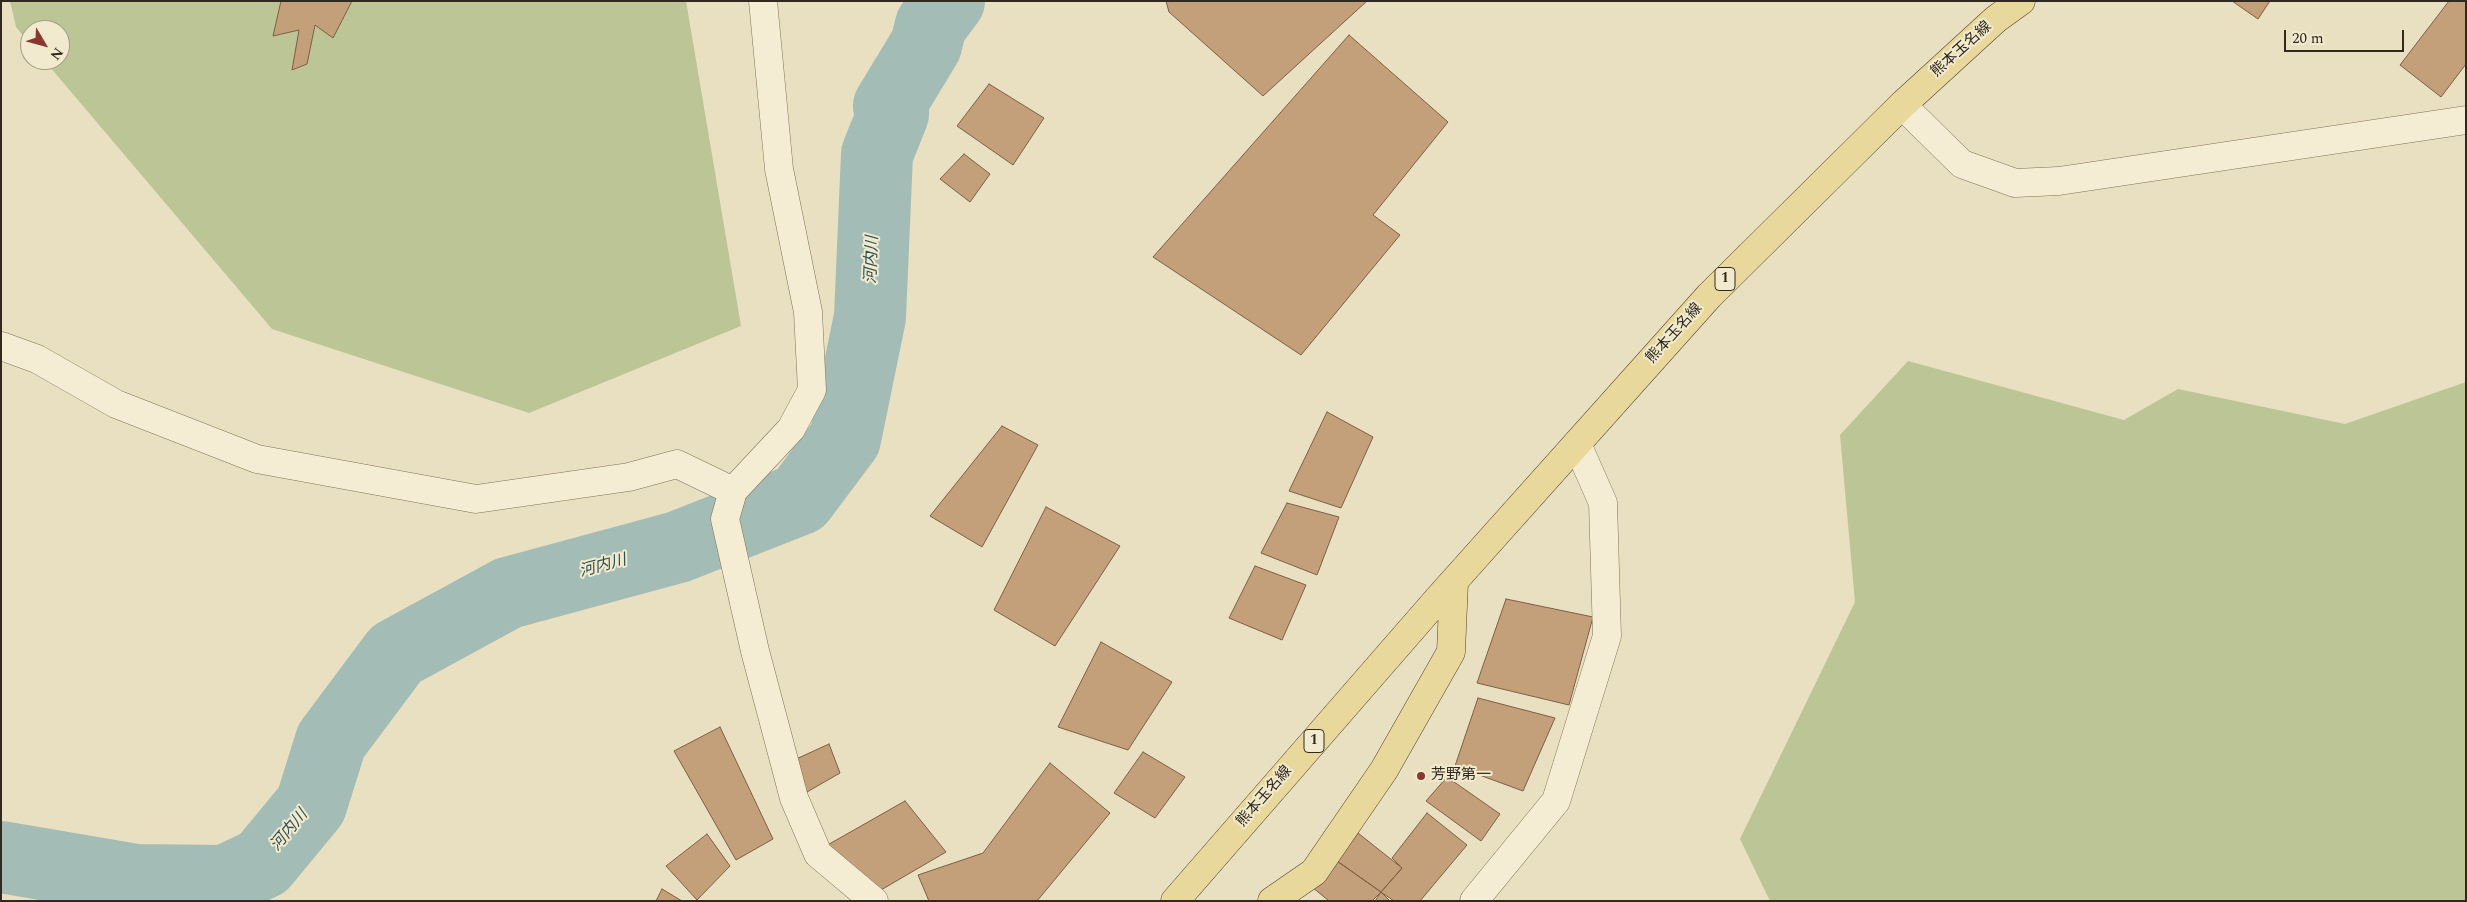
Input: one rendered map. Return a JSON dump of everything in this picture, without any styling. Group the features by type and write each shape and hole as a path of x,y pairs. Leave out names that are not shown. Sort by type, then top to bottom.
{"main road":[{"name":"熊本玉名線","path":"1175,901 1454,582 1709,296 1902,105 1996,19 2021,1"},
{"path":"1272,901 1314,872 1389,762 1451,652 1454,582"}],"street":[{"path":"762,1 779,169 808,312 812,390 791,428 733,491 725,519 755,651 794,798 818,854 874,901"},
{"path":"1902,105 1962,164 2015,183 2059,181 2466,120"},
{"path":"1,346 37,359 116,404 257,459 476,499 629,477 677,464 733,491"},
{"path":"1474,901 1556,801 1608,636 1603,503 1576,444"}],"green space":[{"path":"10,1 686,1 741,326 529,413 272,329 52,70 70,70 70,20 20,20 20,32 16,27"},
{"path":"1908,361 2124,420 2178,389 2345,424 2466,382 2466,901 1770,901 1740,839 1855,602 1840,435"}],"building":[{"path":"281,1 352,1 333,38 315,25 307,64 292,70 299,30 273,36"},
{"path":"1166,1 1367,1 1263,96 1169,12"},
{"path":"2232,1 2270,1 2258,19"},
{"path":"2449,1 2466,1 2466,64 2441,97 2400,65"},
{"path":"1349,35 1448,122 1373,215 1400,235 1301,355 1153,257"},
{"path":"989,84 1044,118 1013,165 957,126"},
{"path":"964,154 990,174 970,202 940,179"},
{"path":"1327,412 1373,437 1341,508 1289,491"},
{"path":"1002,426 1038,445 982,547 930,516"},
{"path":"1287,503 1339,517 1317,575 1261,553"},
{"path":"1046,507 1120,546 1055,646 994,610"},
{"path":"1255,566 1306,585 1282,640 1229,618"},
{"path":"1506,599 1593,617 1569,705 1477,683"},
{"path":"1101,642 1172,682 1128,750 1058,727"},
{"path":"1478,698 1555,718 1523,791 1455,766"},
{"path":"720,727 773,839 736,860 674,751"},
{"path":"829,744 840,773 807,792 794,760"},
{"path":"1143,752 1185,777 1155,818 1114,793"},
{"path":"1050,763 1110,813 1037,901 929,901 918,875 983,853"},
{"path":"1447,777 1500,814 1481,841 1426,801"},
{"path":"905,801 946,852 869,897 824,847"},
{"path":"1427,813 1467,845 1420,901 1394,901 1381,892 1402,868 1392,858"},
{"path":"1358,833 1402,868 1381,892 1337,861"},
{"path":"707,834 730,866 697,900 666,866"},
{"path":"1337,861 1381,892 1372,901 1329,901 1312,887"},
{"path":"662,889 682,901 656,901"},
{"path":"1381,892 1390,901 1375,901"}],"waterway":[{"name":"河内川","path":"1,857 136,880 225,881 263,863 311,805 331,741 396,654 508,593 678,547 800,499 845,439 870,317 877,154 893,114 889,106 926,45 931,25 949,1"}],"place":[{"name":"芳野第一","path":"1421,776"}]}
